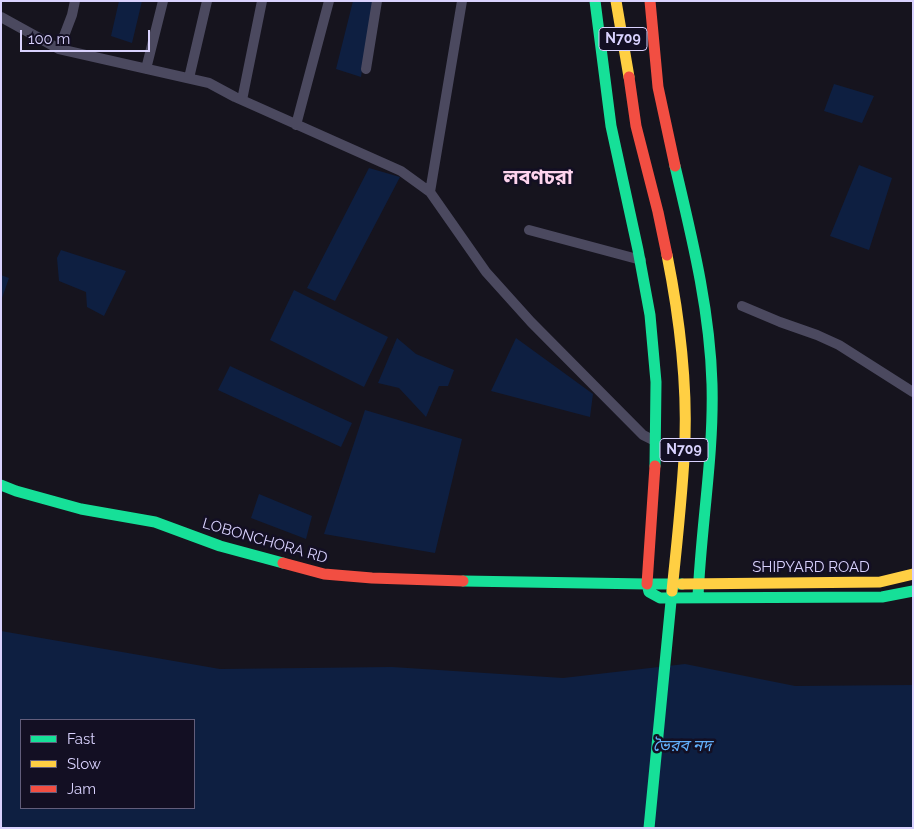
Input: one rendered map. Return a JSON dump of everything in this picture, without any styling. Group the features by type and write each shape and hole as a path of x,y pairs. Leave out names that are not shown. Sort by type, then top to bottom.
{"main road":[{"path":"595,1 605,97 614,146 641,260 650,316 657,401 657,442 647,584 649,592 660,598 698,598 882,597 913,591"},
{"name":"N709","path":"616,1 636,126 658,212 675,294 684,394 680,514 649,828"},
{"path":"650,1 651,26 660,98 702,288 711,355 713,419 703,583 698,598"},
{"name":"N709","path":"629,11 629,77"},
{"name":"LOBONCHORA RD","path":"1,485 81,509 155,522 220,546 324,574 411,580 586,584 703,583"},
{"name":"SHIPYARD ROAD","path":"703,583 880,582 913,574"}],"street":[{"path":"60,49 75,1"},
{"path":"146,69 163,1"},
{"path":"189,78 207,1"},
{"path":"242,100 262,1"},
{"path":"296,125 329,1"},
{"path":"366,69 377,1"},
{"path":"430,192 462,1"},
{"path":"1,16 60,49 209,83 296,125 401,171 430,192 486,272 531,322 644,435 657,442"},
{"path":"529,230 641,260"},
{"path":"742,306 839,345 880,373 913,392"}],"water":[{"path":"119,1 142,1 132,43 111,36"},
{"path":"353,1 373,1 361,77 336,69"},
{"path":"834,84 874,96 862,123 824,111"},
{"path":"859,165 892,178 869,250 830,236"},
{"path":"369,168 400,177 335,301 307,288"},
{"path":"61,250 126,271 104,316 87,307 86,292 59,281 57,258"},
{"path":"1,275 9,278 1,301"},
{"path":"294,290 388,337 364,387 270,340"},
{"path":"397,338 416,354 454,370 448,386 439,386 426,417 399,388 378,383"},
{"path":"516,338 593,394 590,417 491,391"},
{"path":"230,366 352,423 341,447 218,390"},
{"path":"365,410 462,439 435,553 324,534"},
{"path":"259,494 312,516 306,539 251,518"},
{"name":"ভৈরব নদ","path":"1,631 220,669 392,667 563,678 685,664 795,686 913,685 913,828 1,828"}],"traffic: fast":[{"path":"595,1 611,126 650,315 656,382 655,466"},
{"path":"675,166 699,274 711,356 711,437 698,597"},
{"path":"1,485 81,509 155,522 220,546 283,563"},
{"path":"463,581 647,584"},
{"path":"682,584 647,584 649,592 660,598 882,597 913,591"},
{"path":"649,828 672,591"}],"traffic: slow":[{"path":"616,1 629,77"},
{"path":"667,255 675,300 685,393 683,478 672,591"},
{"path":"682,584 880,582 913,574"}],"traffic: jam":[{"path":"650,1 658,87 675,166"},
{"path":"629,77 636,126 667,255"},
{"path":"647,584 655,466"},
{"path":"283,563 324,574 372,578 463,581"}],"district":[{"name":"লবণচরা","path":"538,178"}]}
